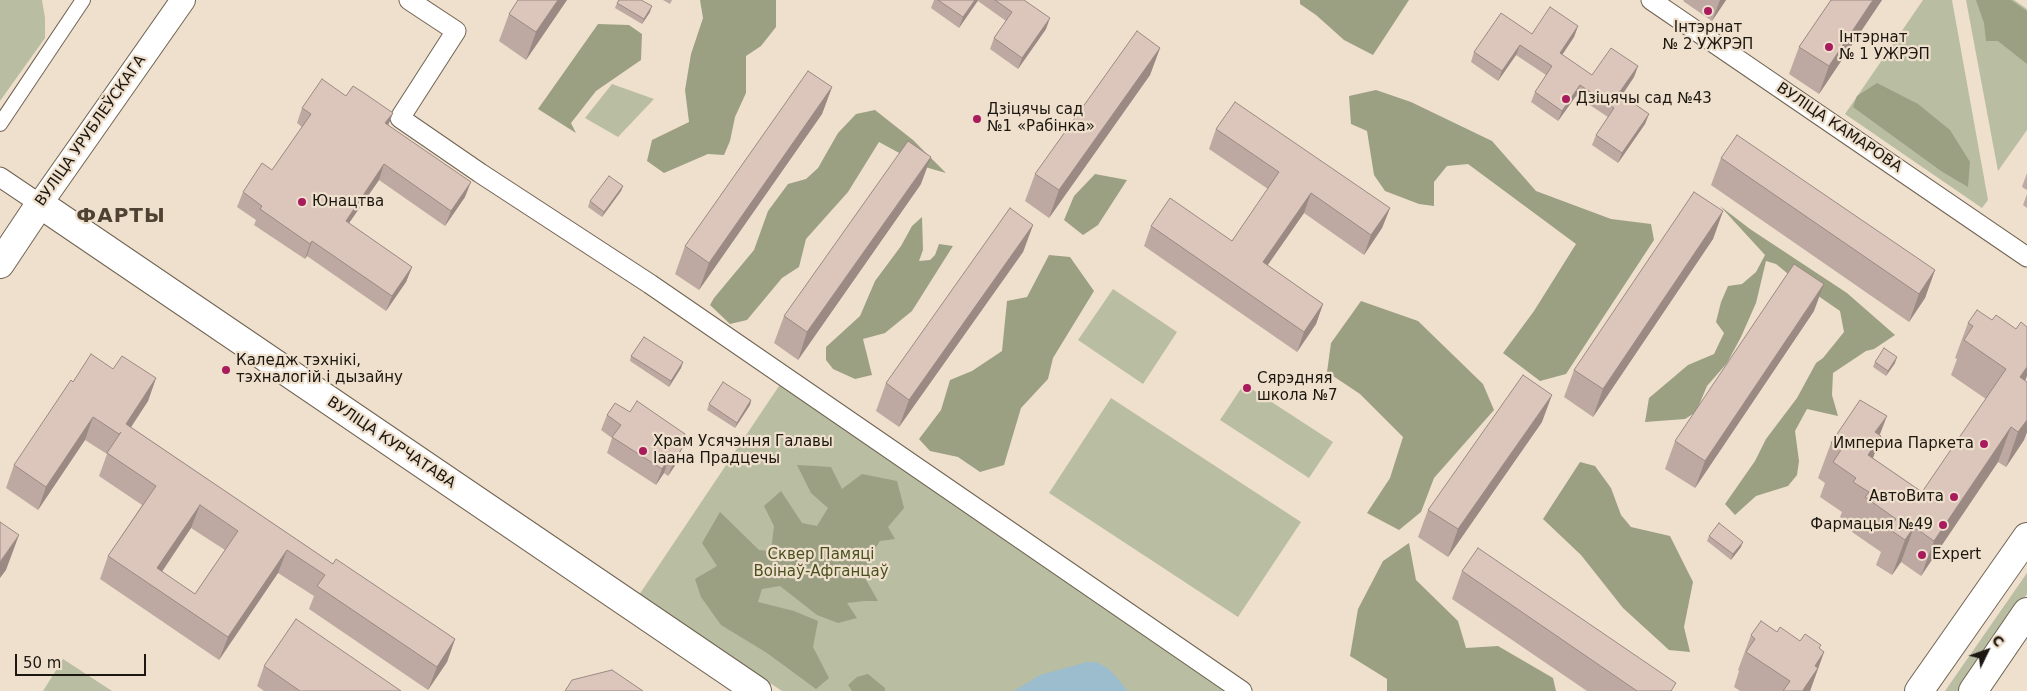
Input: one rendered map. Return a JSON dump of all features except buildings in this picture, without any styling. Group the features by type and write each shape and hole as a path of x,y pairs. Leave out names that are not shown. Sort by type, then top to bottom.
{"main road":[{"name":"ВУЛІЦА УРУБЛЕЎСКАГА","path":"0,264 40,204"},
{"name":"ВУЛІЦА КУРЧАТАВА","path":"40,204 757,691"},
{"path":"1919,691 2027,537"},
{"path":"1973,691 2027,612"}],"street":[{"path":"0,124 83,0"},
{"name":"ВУЛІЦА УРУБЛЕЎСКАГА","path":"40,204 183,0"},
{"path":"409,0 456,31 400,118 666,295 1242,691"},
{"name":"ВУЛІЦА КАМАРОВА","path":"1651,0 2027,256"},
{"name":"ВУЛІЦА КУРЧАТАВА","path":"0,177 40,204"}],"green space":[{"path":"0,0 42,0 45,18 45,38 0,101"},
{"path":"700,0 776,0 776,27 761,46 746,56 746,93 735,117 730,141 724,155 708,154 664,173 647,161 652,140 689,122 685,90 691,54 703,18"},
{"path":"1300,0 1409,0 1373,55 1344,40 1316,15 1300,4"},
{"path":"1923,0 1952,0 1988,200 1982,208 1845,114"},
{"path":"1966,0 2014,0 2027,9 2027,130 1998,171"},
{"path":"1976,0 2011,0 2027,11 2027,64 1998,41 1986,41 1984,23"},
{"path":"598,24 629,25 642,34 641,60 596,91 571,123 576,133 538,109"},
{"path":"1877,83 1918,104 1950,130 1970,162 1968,187 1941,171 1853,107 1857,96"},
{"path":"612,84 654,99 618,137 585,118"},
{"path":"1376,90 1411,102 1492,141 1536,191 1611,219 1651,224 1654,240 1566,374 1540,381 1503,353 1534,311 1576,244 1468,164 1447,166 1434,182 1434,206 1419,204 1385,191 1374,175 1367,131 1351,124 1349,96"},
{"path":"875,110 913,140 946,173 925,167 879,142 848,192 806,239 799,267 782,278 747,320 730,324 710,305 754,250 768,211 788,184 806,179 818,168 838,133 856,114"},
{"path":"1095,174 1127,180 1098,225 1083,235 1064,220 1074,196"},
{"path":"1720,206 1750,229 1847,293 1895,335 1874,349 1866,351 1833,373 1832,395 1838,416 1807,409 1795,431 1799,461 1797,475 1788,486 1756,496 1735,515 1725,504 1755,461 1766,439 1797,398 1816,363 1823,358 1844,332 1840,311 1776,264 1766,261 1756,303 1741,337 1727,363 1707,386 1696,412 1685,419 1645,422 1649,398 1688,365 1714,354 1724,333 1716,322 1721,302 1728,286 1742,284 1756,272 1765,255"},
{"path":"922,217 923,250 919,261 930,260 935,255 939,244 953,246 912,311 885,333 863,339 872,375 855,379 833,369 826,360 826,347 860,316 875,281 901,246 912,226"},
{"path":"1049,255 1070,257 1094,291 1053,358 1048,379 1021,408 1004,465 980,472 958,457 930,451 919,439 941,410 950,380 972,371 1002,351 1007,301 1027,297"},
{"path":"1113,289 1177,332 1143,384 1078,340"},
{"path":"1361,301 1418,321 1483,384 1494,410 1434,478 1421,512 1399,530 1367,513 1390,478 1403,437 1360,394 1327,372 1331,343"},
{"name":"Сквер Памяці Воінаў-Афганцаў","path":"781,383 1232,691 782,691 639,595"},
{"path":"1244,384 1333,442 1309,478 1220,420"},
{"path":"1111,398 1301,522 1238,617 1049,493"},
{"path":"1580,462 1595,466 1611,488 1621,515 1631,527 1670,536 1693,582 1684,627 1690,652 1669,650 1623,608 1581,555 1543,519"},
{"path":"797,465 831,467 842,489 862,474 897,481 904,508 888,527 895,539 880,541 871,555 869,568 858,566 878,601 847,603 857,618 838,623 817,615 780,586 762,589 758,602 794,611 818,621 813,647 829,678 816,689 767,653 721,625 701,597 695,579 717,566 702,543 720,512 759,550 771,551 774,526 764,506 781,491 802,523 817,526 828,508 811,493"},
{"path":"1409,543 1416,580 1458,621 1466,648 1498,646 1553,678 1556,691 1387,691 1387,679 1350,656 1358,609 1383,561"},
{"path":"2027,573 2027,594 1960,691 1945,691"},
{"path":"63,659 112,691 43,691"},
{"path":"868,674 885,688 885,691 852,691 848,685 857,677"}],"water":[{"path":"1087,662 1096,662 1104,666 1111,671 1128,691 1014,691 1040,675"}],"place":[{"name":"Інтэрнат № 2 УЖРЭП","path":"1708,11"},
{"name":"Інтэрнат № 1 УЖРЭП","path":"1829,47"},
{"name":"Дзіцячы сад №43","path":"1566,99"},
{"name":"Дзіцячы сад №1 «Рабінка»","path":"977,119"},
{"name":"Юнацтва","path":"302,202"},
{"name":"Каледж тэхнікі, тэхналогій і дызайну","path":"226,370"},
{"name":"Сярэдняя школа №7","path":"1247,388"},
{"name":"Империа Паркета","path":"1984,444"},
{"name":"Храм Усячэння Галавы Іаана Прадцечы","path":"643,451"},
{"name":"АвтоВита","path":"1954,497"},
{"name":"Фармацыя №49","path":"1943,525"},
{"name":"Expert","path":"1922,555"}],"district":[{"name":"ФАРТЫ","path":"121,217"}]}
